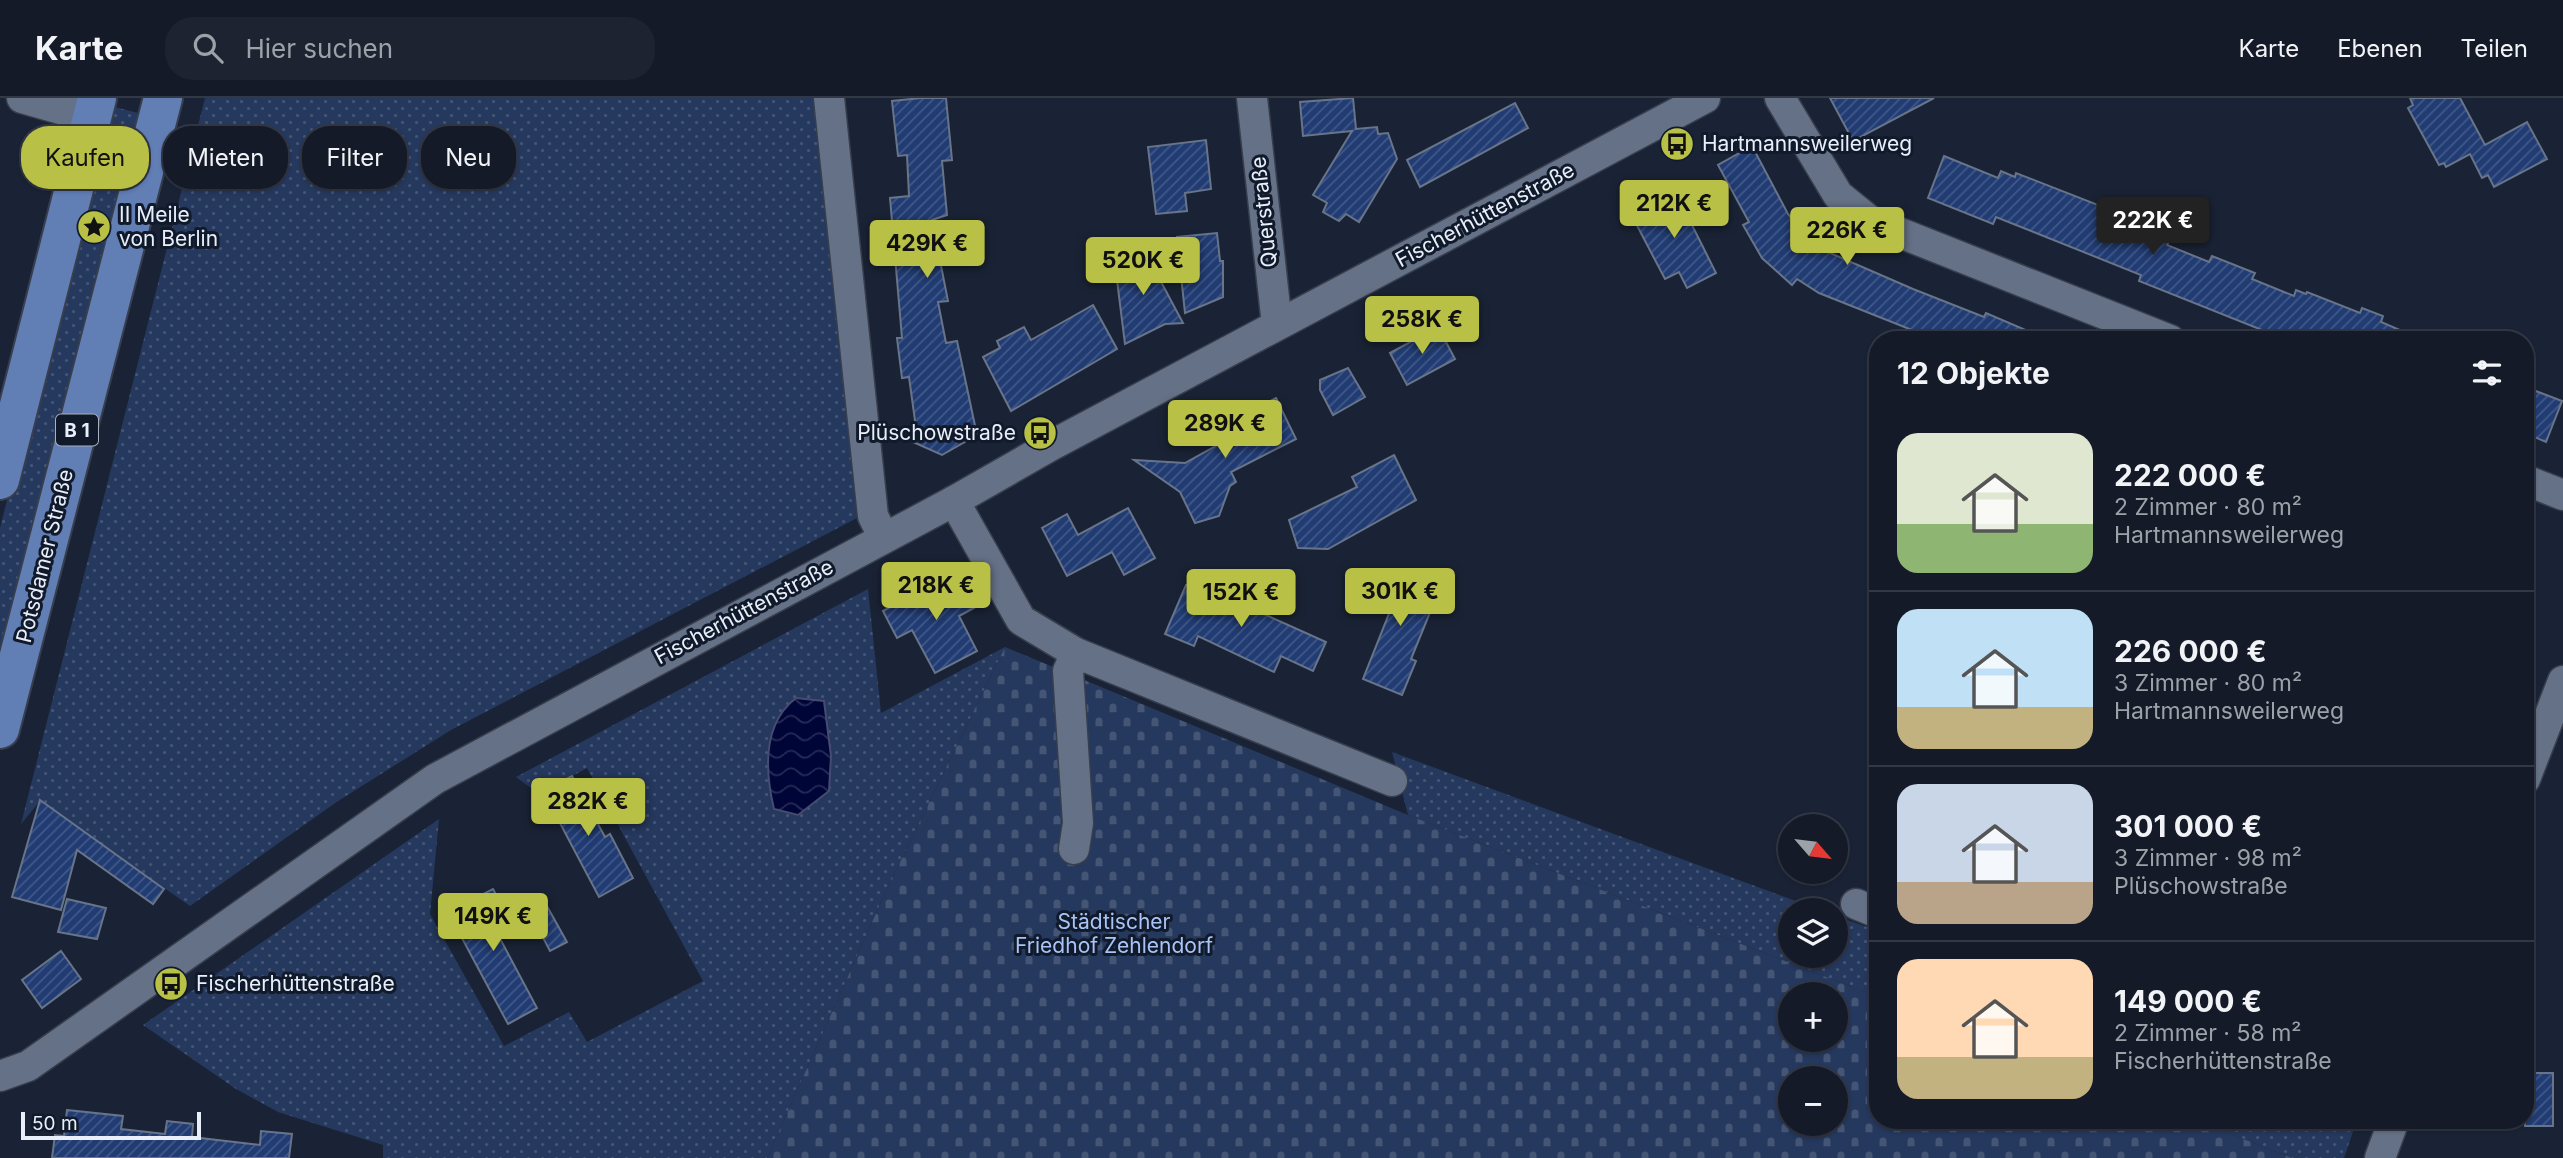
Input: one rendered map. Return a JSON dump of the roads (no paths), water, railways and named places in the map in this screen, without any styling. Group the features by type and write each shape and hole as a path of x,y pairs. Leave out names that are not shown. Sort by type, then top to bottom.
{"main road":[{"name":"Potsdamer Straße","path":"0,729 163,98"},
{"path":"0,480 95,108"}],"street":[{"path":"22,98 95,108"},
{"path":"829,98 873,516 884,538"},
{"name":"Querstraße","path":"1252,98 1277,326"},
{"name":"Fischerhüttenstraße","path":"0,1076 39,1058 435,779 954,501 1052,445 1705,98"},
{"path":"1780,98 1838,195 1870,221 2147,331"},
{"path":"2534,484 2563,495"},
{"path":"954,501 1021,620 1076,653 1392,781"},
{"path":"1074,849 1078,823 1068,671 1076,653"},
{"path":"2534,756 2563,681"},
{"path":"2380,1158 2391,1129"}],"water":[{"path":"796,698 824,701 831,756 829,791 798,815 774,809 768,764 777,721"}],"place":[{"name":"Hartmannsweilerweg","path":"1677,144"},
{"name":"II Meile von Berlin","path":"94,227"},
{"name":"Plüschowstraße","path":"1040,433"},
{"name":"Fischerhüttenstraße","path":"171,984"}],"park label":[{"name":"Städtischer Friedhof Zehlendorf","path":"1114,934"}]}
